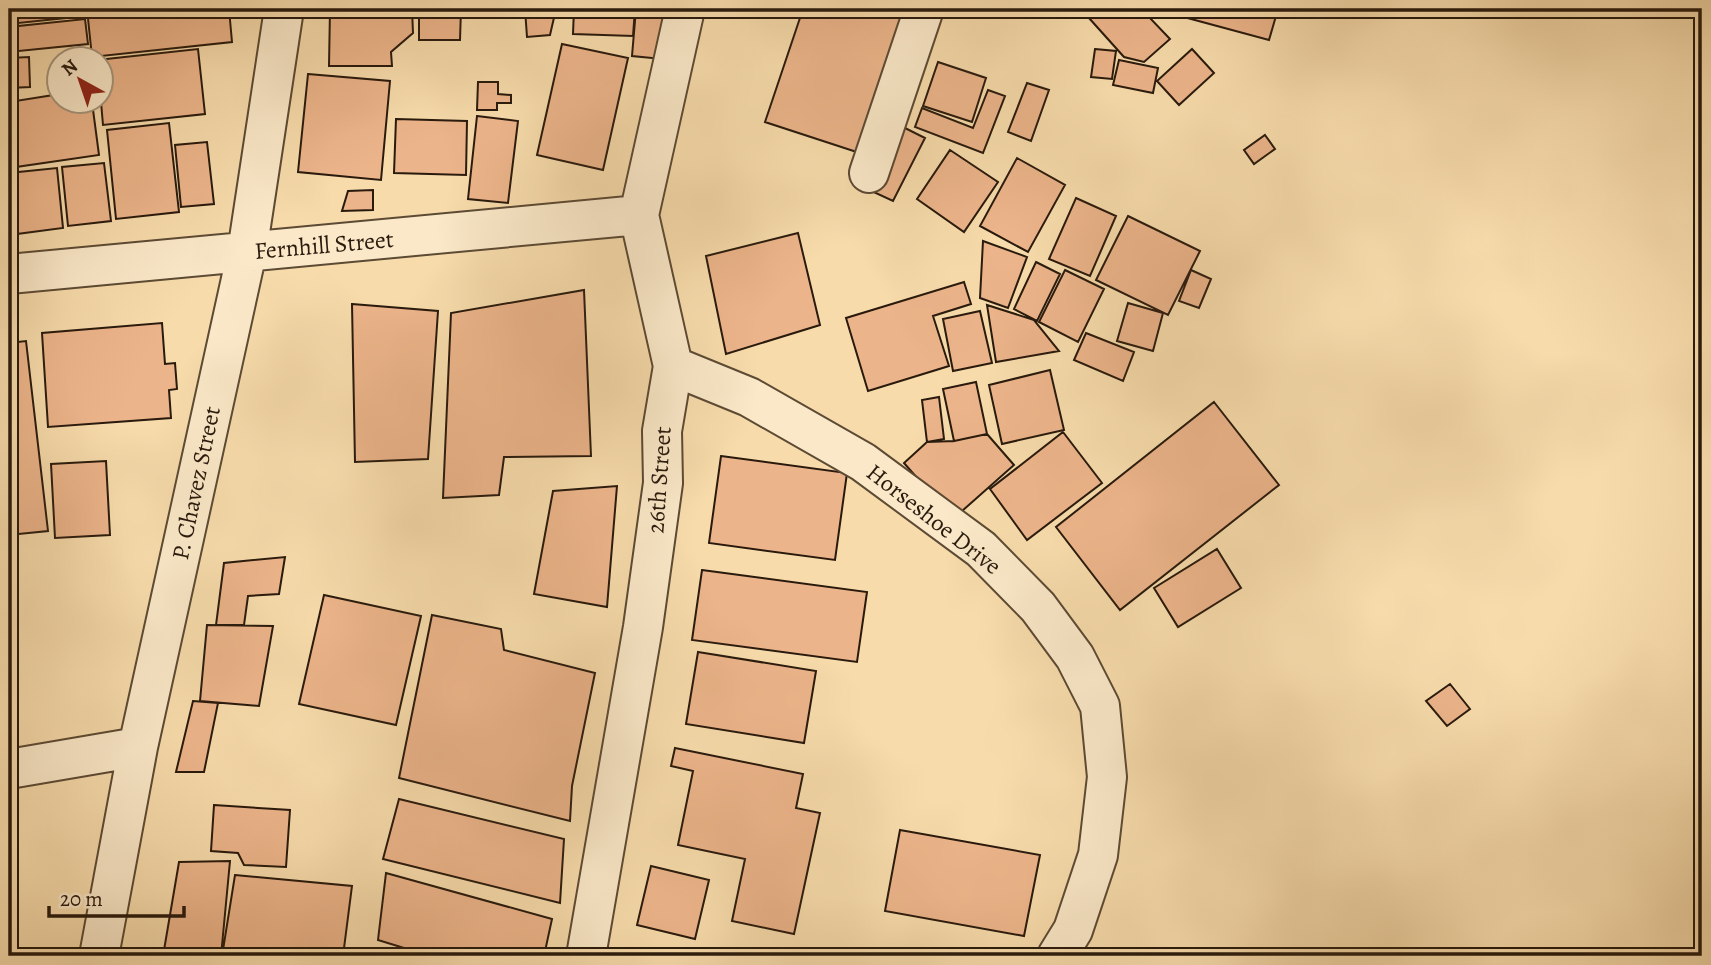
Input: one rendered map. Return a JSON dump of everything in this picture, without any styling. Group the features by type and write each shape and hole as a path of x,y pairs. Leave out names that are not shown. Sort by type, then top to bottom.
{"street":[{"name":"P. Chavez Street","path":"99,956 138,747 247,252 284,9"},
{"name":"26th Street","path":"586,956 643,627 663,482 662,431 673,366 639,215 685,9"},
{"path":"869,173 924,9"},
{"name":"Fernhill Street","path":"9,274 639,215"},
{"name":"Horseshoe Drive","path":"673,366 749,397 863,462 981,549 1038,607 1075,657 1100,706 1107,777 1098,855 1073,930 1057,956"},
{"path":"9,769 138,747"}],"building":[{"path":"9,9 84,9 85,16 9,24"},
{"path":"87,9 229,9 232,42 116,54 116,46 91,46"},
{"path":"330,9 412,9 413,33 391,52 392,66 329,66"},
{"path":"419,9 461,9 460,40 419,40"},
{"path":"525,9 556,9 550,35 527,37"},
{"path":"574,9 635,9 633,36 573,34"},
{"path":"636,9 667,9 662,59 632,56"},
{"path":"803,9 900,9 926,18 878,159 765,122"},
{"path":"1100,9 1148,9 1147,15 1170,39 1144,62 1124,57 1089,18"},
{"path":"1154,9 1278,9 1269,40"},
{"path":"85,19 88,44 46,46 46,48 9,52 9,27"},
{"path":"562,44 628,58 603,170 537,155"},
{"path":"198,49 205,114 103,125 102,116 116,116 116,58"},
{"path":"1095,49 1116,51 1112,79 1091,77"},
{"path":"1192,49 1214,73 1179,105 1157,81"},
{"path":"29,57 30,87 9,88 9,58"},
{"path":"1119,60 1158,68 1153,93 1113,85"},
{"path":"938,62 986,78 972,122 923,106"},
{"path":"308,74 390,81 381,180 298,172"},
{"path":"478,82 498,82 498,94 511,95 511,103 497,103 497,110 477,110"},
{"path":"1027,83 1049,90 1031,141 1008,132"},
{"path":"988,90 1005,96 983,153 915,127 922,108 973,128"},
{"path":"46,96 46,116 94,116 99,155 9,168 9,102"},
{"path":"477,116 518,121 508,203 468,199"},
{"path":"396,119 467,121 466,175 394,173"},
{"path":"169,123 179,212 116,219 107,130"},
{"path":"897,124 925,138 893,201 865,188"},
{"path":"1265,135 1275,149 1254,164 1244,150"},
{"path":"207,142 214,204 181,207 175,145"},
{"path":"950,150 998,182 964,232 917,199"},
{"path":"1017,158 1065,185 1028,252 980,226"},
{"path":"104,163 111,221 68,226 62,167"},
{"path":"57,168 63,228 9,235 9,173"},
{"path":"373,190 373,210 342,211 348,191"},
{"path":"1076,198 1116,216 1090,276 1049,259"},
{"path":"1128,216 1200,251 1168,315 1096,280"},
{"path":"798,233 820,325 726,354 706,256"},
{"path":"983,241 1027,257 1008,308 980,298"},
{"path":"1036,262 1060,274 1037,321 1014,309"},
{"path":"1065,270 1104,289 1078,342 1039,322"},
{"path":"1191,270 1211,279 1199,308 1179,301"},
{"path":"964,282 971,304 933,316 949,366 868,391 846,318"},
{"path":"584,290 591,456 504,457 499,495 443,498 451,313"},
{"path":"1128,303 1163,313 1153,351 1117,341"},
{"path":"352,304 438,311 428,459 355,462"},
{"path":"987,305 1034,320 1059,351 996,362"},
{"path":"980,311 992,363 953,371 943,319"},
{"path":"162,323 165,364 175,363 177,389 169,390 171,418 48,427 42,333"},
{"path":"1086,333 1134,352 1123,381 1074,360"},
{"path":"26,341 48,531 9,535 9,343"},
{"path":"1050,370 1064,430 1002,444 989,385"},
{"path":"976,382 987,434 954,441 943,389"},
{"path":"939,397 944,439 927,442 922,400"},
{"path":"1214,402 1279,485 1120,610 1056,527"},
{"path":"1063,432 1102,483 1027,540 990,489"},
{"path":"987,434 1014,465 953,519 904,463 927,442 954,441"},
{"path":"721,456 847,473 835,560 709,543"},
{"path":"106,461 110,535 55,538 51,464"},
{"path":"617,486 607,607 534,594 553,491"},
{"path":"1217,549 1241,588 1178,627 1154,588"},
{"path":"285,557 279,594 248,596 244,625 216,625 224,563"},
{"path":"702,570 867,592 857,662 692,640"},
{"path":"324,595 421,616 396,725 299,704"},
{"path":"432,615 501,629 504,650 595,673 572,786 570,821 399,778"},
{"path":"207,625 273,626 259,706 200,701"},
{"path":"698,652 816,671 804,743 686,724"},
{"path":"1450,684 1470,709 1447,726 1426,701"},
{"path":"193,701 218,703 204,772 176,772"},
{"path":"675,748 803,774 796,808 820,813 794,934 732,921 745,859 678,845 693,771 671,766"},
{"path":"399,799 564,839 560,903 383,859"},
{"path":"214,805 290,810 286,867 244,865 238,853 211,851"},
{"path":"900,830 1040,855 1024,936 885,911"},
{"path":"230,861 221,956 163,956 179,862"},
{"path":"651,866 709,880 695,939 637,925"},
{"path":"386,873 552,919 544,956 430,956 378,940"},
{"path":"235,875 352,886 343,956 222,956"}]}
